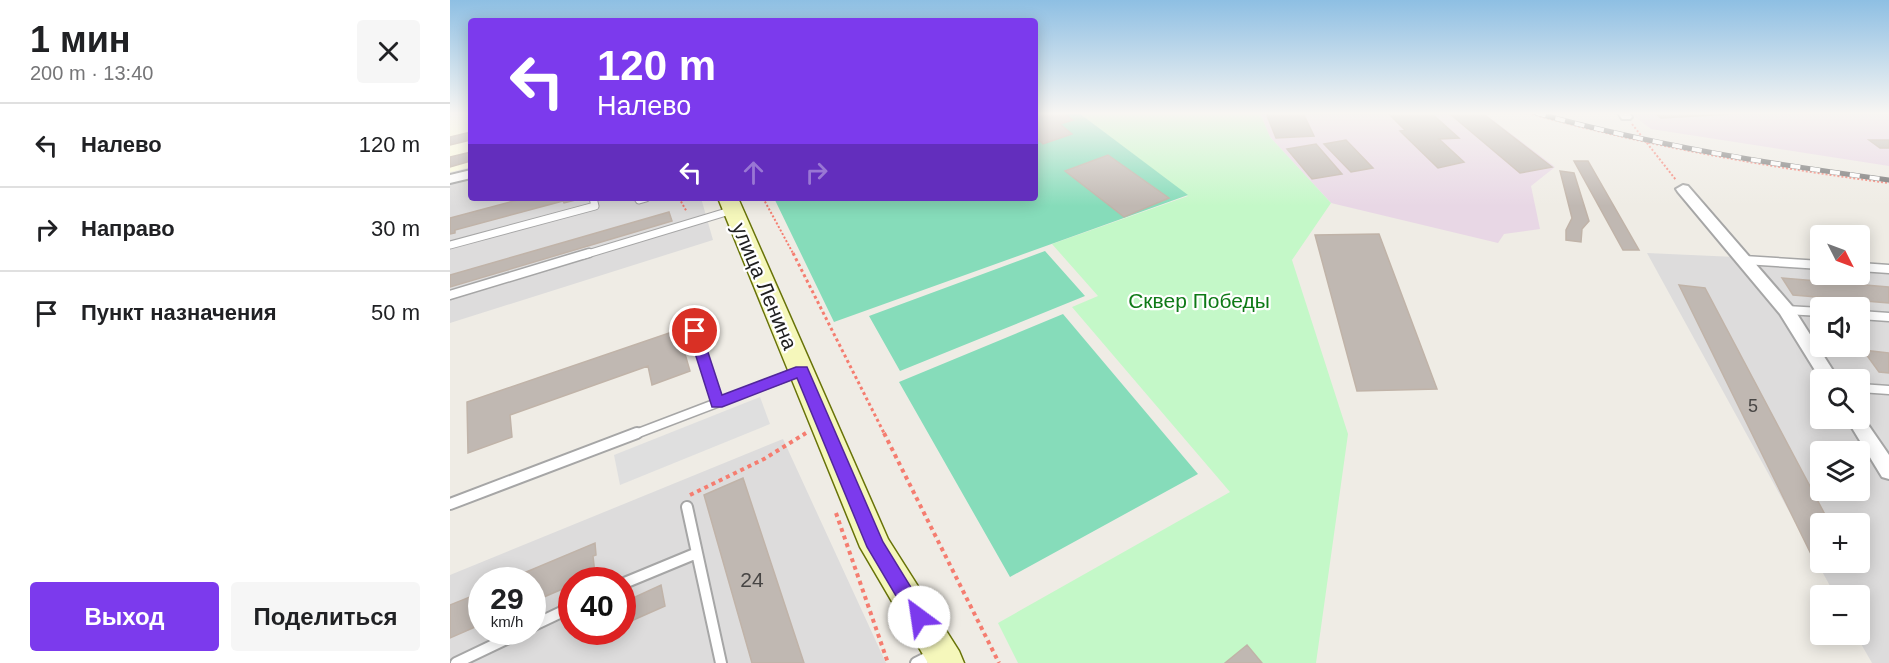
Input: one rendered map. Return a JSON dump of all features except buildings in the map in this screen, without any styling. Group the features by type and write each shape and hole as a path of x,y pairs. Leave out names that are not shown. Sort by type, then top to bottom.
{"street":[{"path":"450,179 468,175"},
{"path":"1683,189 1786,310 1823,369"},
{"name":"улица Ленина","path":"731,204 876,547 934,659"},
{"path":"1862,429 1889,471"}],"lane":[{"path":"450,245 595,206 594,201"},
{"path":"450,295 693,222 731,204"},
{"path":"1743,260 1810,264"},
{"path":"1870,268 1889,269"},
{"path":"1786,310 1810,311"},
{"path":"1870,316 1889,317"},
{"path":"695,331 717,403"},
{"path":"450,504 801,371"},
{"path":"1870,389 1889,390"},
{"path":"687,507 721,663"},
{"path":"636,578 697,553"},
{"path":"456,663 494,645"}],"path":[{"path":"1646,144 1734,161 1889,183"},
{"path":"1646,144 1683,189"},
{"path":"681,201 693,222"},
{"path":"766,201 817,298 999,663"},
{"path":"808,432 812,443"},
{"path":"687,507 685,498 764,459 788,444"},
{"path":"834,509 888,663"}],"shaded area":[{"path":"450,144 468,144 468,168 450,172"},
{"path":"1276,144 1525,144 1555,167 1531,186 1540,229 1504,234 1498,243 1331,203"},
{"path":"1747,144 1889,144 1889,166"},
{"path":"468,179 468,201 702,201 713,240 450,323 450,184"},
{"path":"1647,253 1810,260 1810,285 1870,285 1870,263 1889,264 1889,663 1872,663 1862,645 1870,645 1870,585 1830,585 1823,573 1870,573 1870,513 1810,513 1810,550"},
{"path":"760,397 770,424 620,485 614,455"},
{"path":"783,439 886,663 450,663 450,575 468,568 468,645 546,645 546,567 470,567"}],"green space":[{"path":"1038,144 1120,144 1188,195 834,322 775,201 1038,201"},
{"name":"Сквер Победы","path":"1120,144 1276,144 1331,203 1292,260 1348,434 1316,663 1018,663 998,623 1230,492 1072,307 1098,296 1052,244 1188,196"},
{"path":"1045,251 1085,296 900,371 869,316"},
{"path":"1063,314 1198,474 1010,577 899,382"}],"railway":[{"path":"1669,144 1889,180"}],"route":[{"path":"695,331 717,403 801,371 876,547 919,617"}]}
